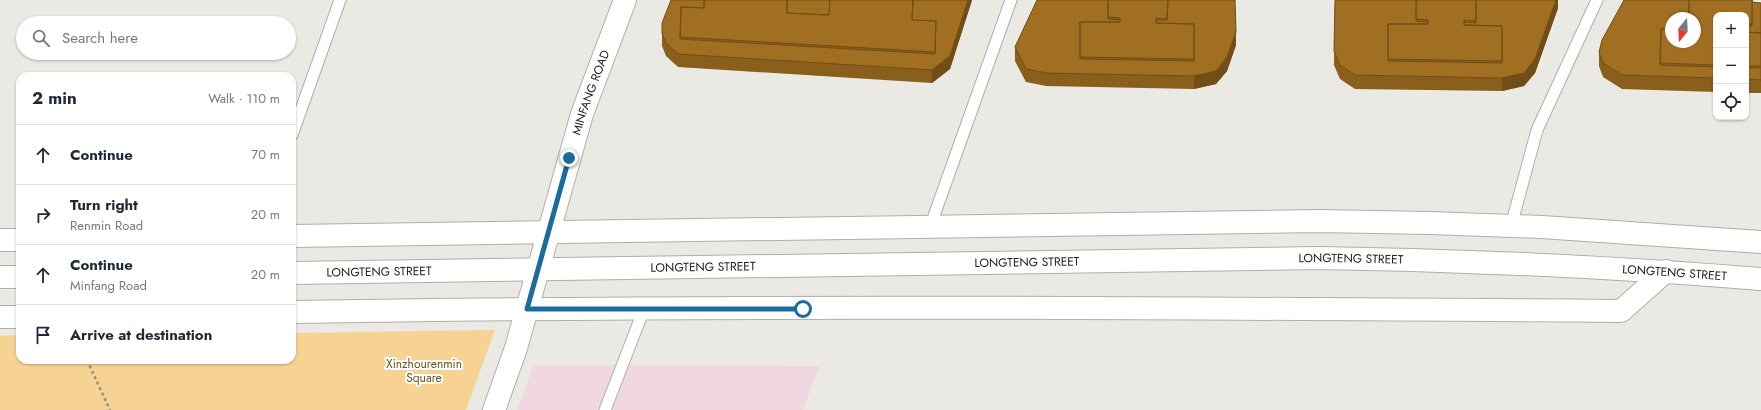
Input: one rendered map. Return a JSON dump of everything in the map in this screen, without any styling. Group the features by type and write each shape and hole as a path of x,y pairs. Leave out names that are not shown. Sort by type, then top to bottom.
{"main road":[{"name":"MINFANG ROAD","path":"494,410 516,348 582,114 625,0"},
{"path":"296,236 1319,222 1511,226 1761,242"},
{"path":"0,240 16,240"},
{"name":"LONGTENG STREET","path":"296,273 1319,258 1493,262 1761,279"},
{"path":"296,312 527,309 1297,309 1621,311 1666,272"},
{"path":"0,277 16,277"},
{"path":"0,317 16,317"}],"lane":[{"path":"296,125 340,0"},
{"path":"930,227 1011,0"},
{"path":"1511,226 1537,130 1597,0"},
{"path":"604,410 644,309"}],"path":[{"path":"89,364 110,410"}],"shaded area":[{"path":"534,365 819,366 803,410 517,410"}],"green space":[{"name":"Xinzhourenmin Square","path":"495,330 466,410 0,410 0,336 16,335 16,364 296,364 296,333"}],"building":[{"path":"671,0 704,0 704,8 681,7 680,39 935,54 936,21 912,20 913,0 968,0 950,56 932,70 678,54 666,43 662,33 662,23"},
{"path":"704,0 787,0 787,13 829,15 830,0 913,0 912,20 936,21 935,52 680,37 681,7 704,8"},
{"path":"787,0 830,0 829,15 787,13"},
{"path":"1037,0 1108,0 1108,19 1120,20 1120,22 1080,22 1080,59 1194,61 1194,24 1156,23 1156,20 1167,20 1168,0 1235,0 1236,32 1227,57 1216,71 1194,76 1046,73 1026,69 1015,47"},
{"path":"1108,0 1168,0 1167,19 1156,18 1156,23 1194,24 1194,59 1080,57 1080,22 1120,22 1120,18 1108,17"},
{"path":"1335,0 1416,0 1416,21 1428,22 1428,24 1388,24 1388,61 1502,63 1502,26 1464,25 1464,22 1476,23 1476,0 1556,0 1535,59 1524,73 1502,78 1355,75 1340,65 1334,51"},
{"path":"1416,0 1476,0 1476,21 1464,20 1464,25 1502,26 1502,61 1388,59 1388,24 1428,24 1428,20 1416,19"},
{"path":"1624,0 1689,0 1689,12 1665,12 1665,29 1661,29 1660,65 1713,67 1713,78 1622,75 1603,63 1599,52 1602,40"},
{"path":"1689,0 1752,0 1752,24 1749,24 1749,12 1713,12 1713,65 1660,63 1661,29 1665,29 1665,48 1701,48 1701,12 1689,12"},
{"path":"1752,2 1761,3 1761,33 1749,32 1749,26 1752,26"},
{"path":"1749,32 1761,33 1761,66 1749,66"},
{"path":"1749,68 1761,68 1761,80 1749,79"}],"route":[{"path":"569,158 527,309 803,309"}]}
